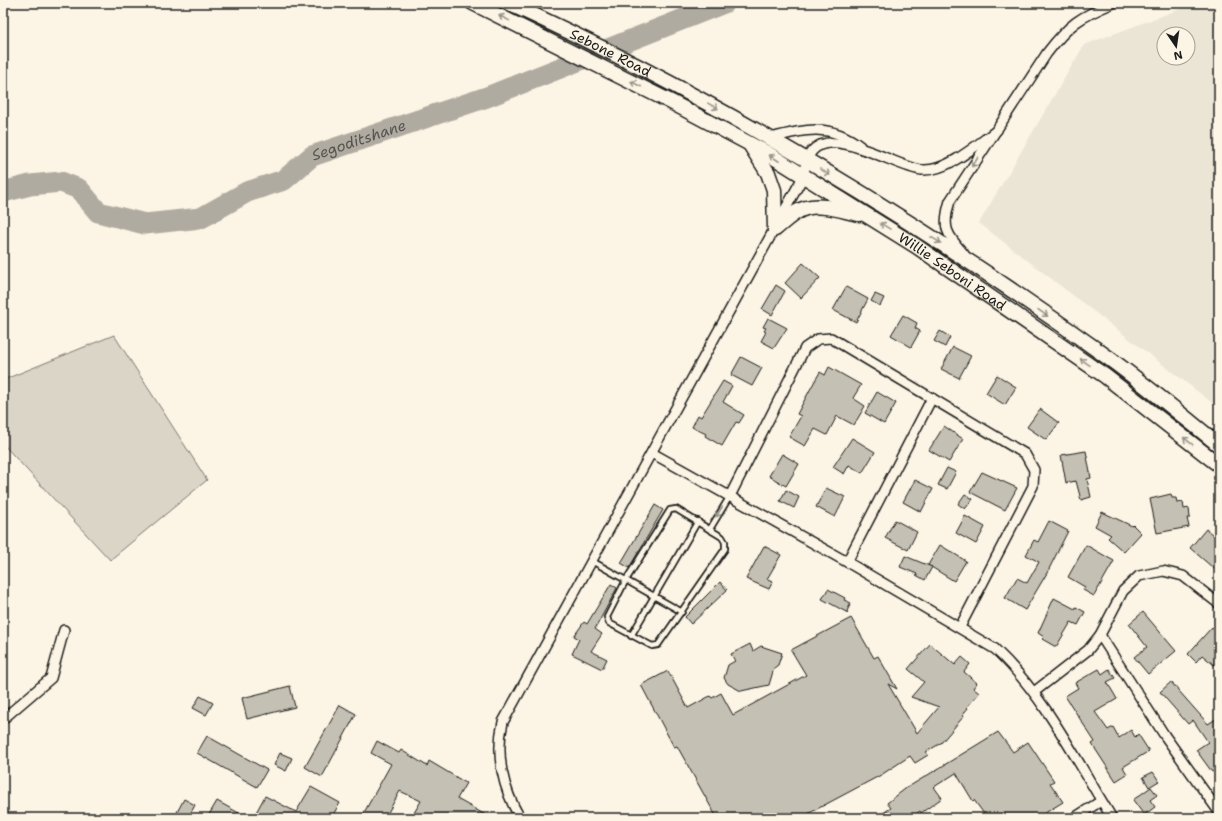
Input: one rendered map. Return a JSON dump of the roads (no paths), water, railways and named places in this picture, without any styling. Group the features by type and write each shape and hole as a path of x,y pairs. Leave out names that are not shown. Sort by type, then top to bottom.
{"main road":[{"name":"Sebone Road","path":"473,3 671,102"},
{"name":"Sebone Road","path":"508,3 679,88"},
{"name":"Willie Seboni Road","path":"679,88 771,138 971,262 1111,360 1219,444"},
{"name":"Willie Seboni Road","path":"671,102 750,144 916,246 1105,376 1219,465"},
{"path":"750,144 768,173 774,190 775,229"},
{"path":"775,229 793,215 806,208 822,207 869,217"}],"street":[{"path":"971,262 951,238 945,218 950,201 1063,32 1086,14 1113,3"},
{"path":"771,138 788,133 824,130 846,136 860,146 923,170 936,168 956,159 997,130"},
{"path":"520,818 514,808 505,784 500,761 499,738 503,722 775,229 803,177 807,161 812,151 824,144 860,146"},
{"path":"730,496 805,348 818,339 831,338 1025,454 1034,470 1033,486 960,627"},
{"path":"847,562 932,398"},
{"path":"652,453 847,562 960,627 995,649 1012,665 1034,692 1112,818"},
{"path":"1034,692 1088,650 1100,635 1123,591 1139,576 1164,571 1183,576 1219,604"},
{"path":"3,718 51,678 64,630"},
{"path":"1100,635 1165,736 1219,812"},
{"path":"1074,818 1101,801"}],"lane":[{"path":"710,529 730,496"},
{"path":"670,510 681,510 710,529 722,537 725,542 725,549 682,612 655,646 631,636 608,621 607,617 626,580 670,510"},
{"path":"631,636 698,521"},
{"path":"592,561 682,612"}],"waterway":[{"name":"Segoditshane","path":"3,192 30,185 61,182 79,189 98,212 145,224 201,218 247,192 284,180 312,156 487,97 724,3"}]}
